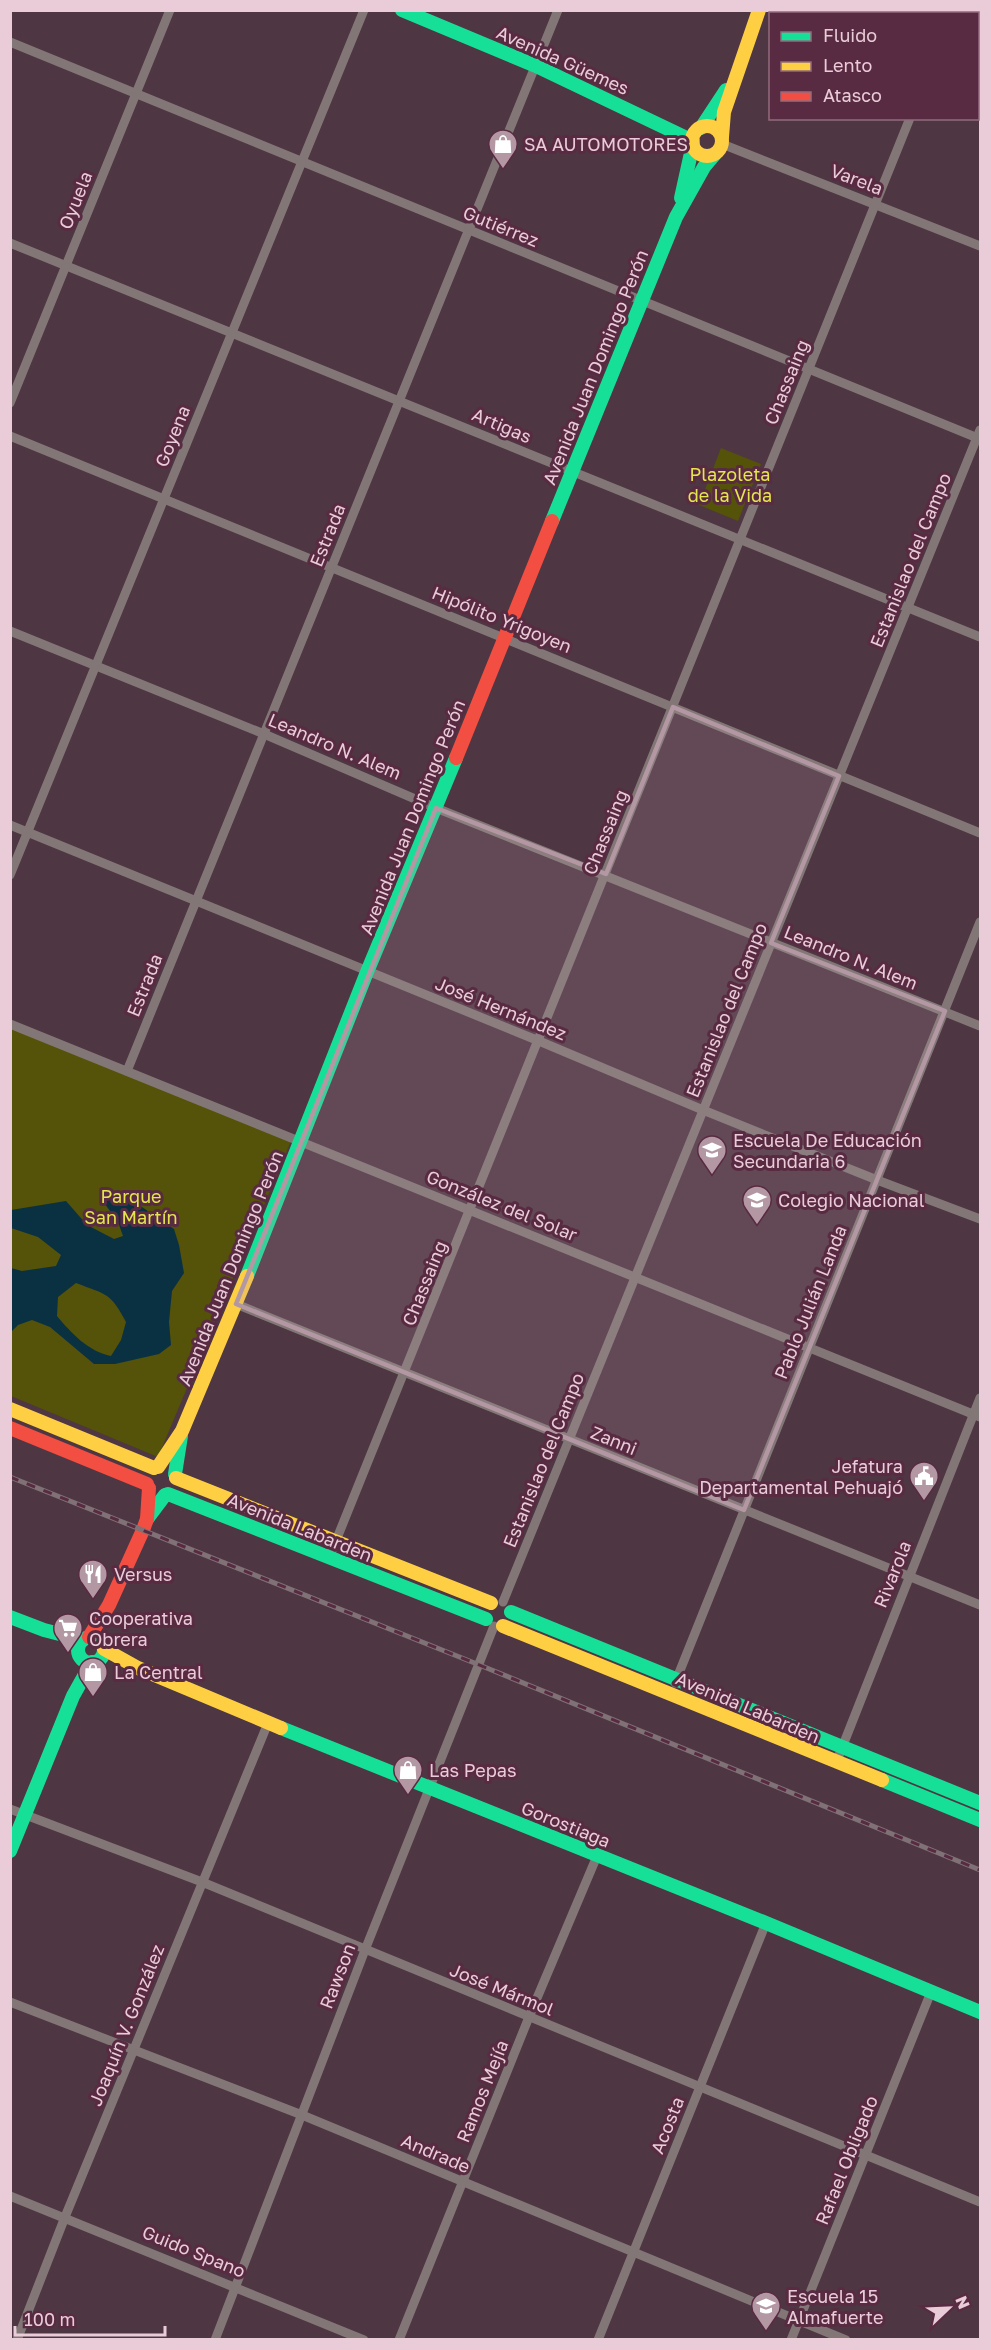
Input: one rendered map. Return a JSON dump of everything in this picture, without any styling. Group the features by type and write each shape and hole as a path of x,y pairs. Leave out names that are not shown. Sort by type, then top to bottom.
{"main road":[{"name":"Avenida Güemes","path":"402,10 536,66 641,115 651,122 696,136"},
{"name":"Avenida Juan Domingo Perón","path":"156,1467 182,1431 236,1304 640,301 676,217 719,145 724,112 759,10"},
{"name":"Avenida Juan Domingo Perón","path":"676,217 696,136 725,92 738,67"},
{"path":"712,127 719,145 705,156 700,154 696,136 712,127"},
{"path":"10,1409 156,1467 168,1467 175,1476 175,1486 147,1519 91,1649 10,1851"},
{"path":"10,1428 148,1486 157,1494 167,1494"},
{"name":"Avenida Juan Domingo Perón","path":"175,1476 182,1431"},
{"path":"147,1519 148,1474 156,1467"},
{"name":"Avenida Labarden","path":"175,1476 336,1542 502,1606 841,1748 981,1803"},
{"name":"Avenida Labarden","path":"167,1494 670,1693 981,1821"},
{"path":"502,1606 509,1620 494,1624 486,1610 502,1606"},
{"name":"Gorostiaga","path":"10,1617 981,2012"}],"street":[{"name":"Oyuela","path":"10,403 170,10"},
{"name":"Goyena","path":"10,875 364,10"},
{"name":"Estrada","path":"127,1071 558,10"},
{"name":"Gutiérrez","path":"10,42 809,370 980,436"},
{"name":"Chassaing","path":"329,1558 406,1373 909,120"},
{"name":"Varela","path":"719,145 981,246"},
{"name":"Artigas","path":"10,243 981,637"},
{"name":"Hipólito Yrigoyen","path":"10,436 981,833"},
{"name":"Estanislao del Campo","path":"502,1606 908,607 980,436"},
{"name":"Leandro N. Alem","path":"10,631 264,734 436,808 606,874 771,943 981,1026"},
{"name":"José Hernández","path":"10,825 703,1110 981,1219"},
{"name":"Pablo Julián Landa","path":"670,1693 981,922"},
{"name":"González del Solar","path":"10,1024 977,1416"},
{"name":"Zanni","path":"236,1304 981,1605"},
{"name":"Rivarola","path":"836,1763 909,1576 977,1416 981,1398"},
{"name":"Rawson","path":"215,2340 365,1950 494,1624"},
{"name":"Joaquín V. González","path":"17,2340 65,2217 268,1723"},
{"name":"José Mármol","path":"10,1809 202,1882 981,2202"},
{"name":"Ramos Mejía","path":"399,2340 529,2017 597,1856"},
{"name":"Acosta","path":"598,2340 766,1923"},
{"name":"Rafael Obligado","path":"791,2340 931,1992"},
{"name":"Andrade","path":"10,2002 302,2115 846,2340"},
{"name":"Guido Spano","path":"10,2196 364,2340"}],"highlighted area":[{"path":"673,707 839,776 771,943 945,1011 744,1510 236,1304 436,808 606,874"}],"green space":[{"name":"Plazoleta de la Vida","path":"721,448 761,464 738,521 699,505"},
{"name":"Parque San Martín","path":"10,1025 291,1141 158,1457 11,1396"}],"water":[{"path":"108,1190 123,1194 174,1229 184,1273 172,1291 169,1322 171,1345 159,1354 115,1364 94,1364 50,1327 32,1320 18,1325 11,1332 11,1268 22,1271 56,1266 61,1255 38,1237 11,1228 11,1210 66,1201 87,1225 114,1239 123,1236 118,1222 102,1200","holes":["76,1283 107,1296 116,1305 126,1322 121,1340 111,1356 88,1346 74,1335 57,1316 58,1297"]}],"railway":[{"path":"10,1477 477,1664 980,1870"}],"traffic: fast":[{"path":"402,10 536,66 693,141"},
{"path":"701,128 726,90"},
{"path":"681,198 693,144"},
{"path":"552,521 676,217 704,167 715,154"},
{"path":"247,1276 367,972 456,758"},
{"path":"175,1474 181,1436"},
{"path":"168,1494 486,1619"},
{"path":"147,1519 165,1495"},
{"path":"511,1612 980,1803"},
{"path":"10,1617 44,1630 83,1640"},
{"path":"91,1637 100,1641 104,1650 100,1659 91,1663 82,1659 78,1650 82,1641 91,1637"},
{"path":"10,1851 73,1696 92,1662"},
{"path":"281,1728 766,1923 980,2012"},
{"path":"882,1780 980,1820"}],"traffic: slow":[{"path":"722,137 724,112 759,10"},
{"path":"707,126 713,127 721,135 722,141 721,147 713,155 707,156 701,155 693,147 692,141 693,135 701,127 707,126"},
{"path":"158,1467 182,1431 247,1276"},
{"path":"10,1409 154,1468"},
{"path":"176,1478 491,1603"},
{"path":"503,1626 882,1780"},
{"path":"104,1649 138,1668 281,1728"}],"traffic: jam":[{"path":"456,758 552,521"},
{"path":"10,1428 147,1484"},
{"path":"89,1637 109,1605 143,1530 147,1519 149,1488"}],"place":[{"name":"SA AUTOMOTORES","path":"503,170"},
{"name":"Escuela De Educación Secundaria 6","path":"712,1176"},
{"name":"Colegio Nacional","path":"757,1226"},
{"name":"Jefatura Departamental Pehuajó","path":"924,1502"},
{"name":"Versus","path":"93,1600"},
{"name":"Cooperativa Obrera","path":"68,1654"},
{"name":"La Central","path":"93,1698"},
{"name":"Las Pepas","path":"408,1796"},
{"name":"Escuela 15 Almafuerte","path":"766,2332"}]}
